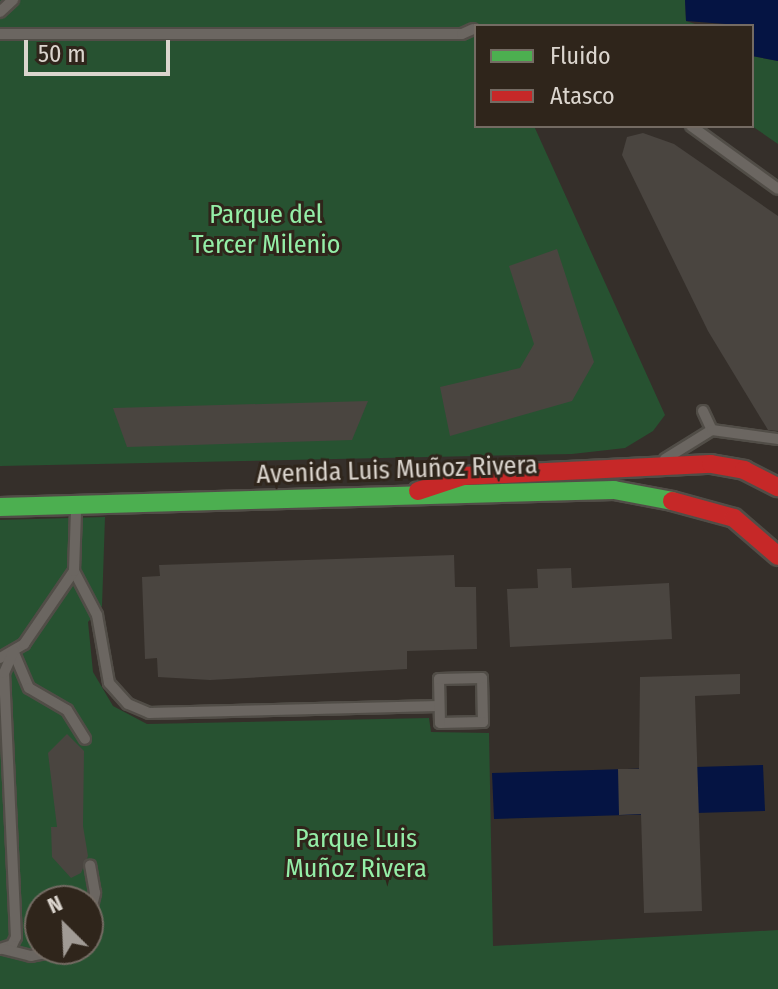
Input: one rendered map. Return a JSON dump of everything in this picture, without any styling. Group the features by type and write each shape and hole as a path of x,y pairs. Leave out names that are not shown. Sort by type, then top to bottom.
{"main road":[{"path":"406,495 463,476 653,465 711,464 744,470 778,487"},
{"name":"Avenida Luis Muñoz Rivera","path":"0,507 614,490 709,508 734,518 778,556"}],"lane":[{"path":"0,12 13,0"},
{"path":"0,34 447,34 473,29"},
{"path":"694,128 778,189"},
{"path":"703,411 712,430"},
{"path":"653,465 712,430 778,439"},
{"path":"76,505 74,571 97,615 109,683 128,704 149,713 439,706"},
{"path":"0,658 24,644 74,571"},
{"path":"14,651 29,688 67,710 85,739"},
{"path":"2,949 16,937 4,673 14,651"},
{"path":"482,678 488,692 483,722 440,723 439,706 439,679 482,678"},
{"path":"90,865 94,885"},
{"path":"2,949 24,954"}],"green space":[{"name":"Parque del Tercer Milenio","path":"0,0 685,0 686,21 695,24 474,24 474,128 535,128 665,415 653,431 625,448 572,454 0,466"},
{"path":"754,56 778,61 778,144 754,127"},
{"name":"Parque Luis Muñoz Rivera","path":"105,517 102,606 88,622 93,672 113,706 147,724 429,718 431,732 489,733 493,946 778,930 778,989 0,989 0,520"}],"shaded area":[{"path":"685,0 778,0 778,61 754,56 754,24 686,21"},
{"path":"763,765 765,811 494,819 492,773"}],"building":[{"path":"643,133 674,144 778,216 778,431 768,430 708,331 622,155 627,137"},
{"path":"557,249 594,362 572,401 450,436 440,387 520,368 534,344 509,266"},
{"path":"368,401 352,440 127,447 113,408"},
{"path":"454,555 455,587 476,587 477,649 407,651 407,669 210,680 158,677 157,658 145,659 142,577 160,576 159,565"},
{"path":"571,568 572,588 669,583 672,639 510,647 507,589 538,588 537,569"},
{"path":"740,674 740,694 695,696 702,911 644,913 641,814 619,815 618,769 639,769 640,677"},
{"path":"67,734 84,751 83,826 88,856 81,873 71,878 52,857 51,827 57,827 48,753"}],"traffic: fast":[{"path":"0,507 614,490 672,501"}],"traffic: jam":[{"path":"418,491 463,476 711,464 744,470 778,487"},
{"path":"672,501 734,518 778,556"}]}
